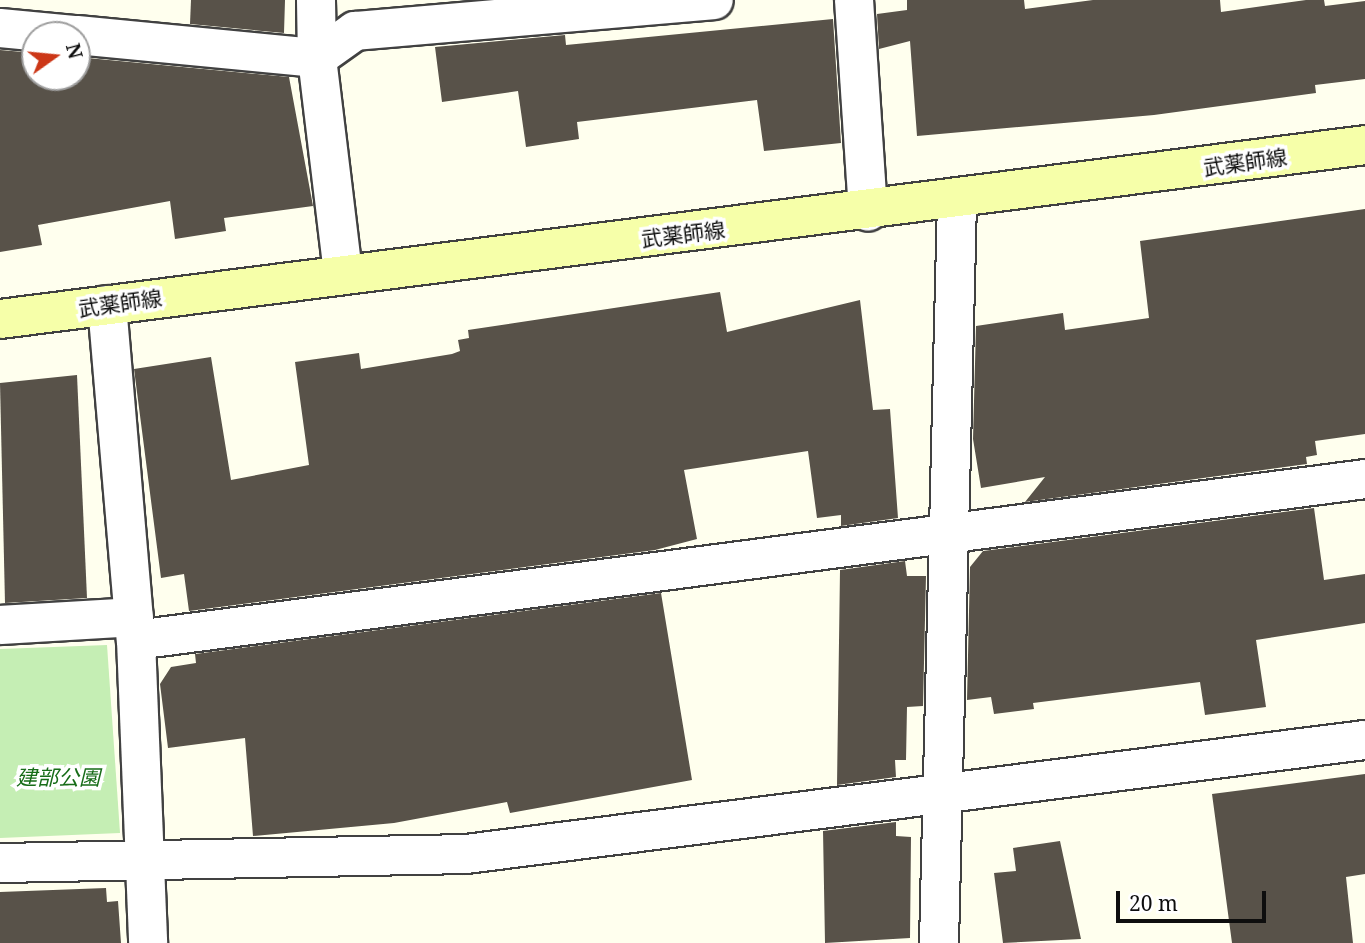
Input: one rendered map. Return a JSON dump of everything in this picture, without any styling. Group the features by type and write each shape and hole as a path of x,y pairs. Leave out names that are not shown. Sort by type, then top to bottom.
{"street":[{"path":"317,0 317,58 343,273"},
{"path":"91,36 317,58 355,32 714,0"},
{"path":"854,0 867,212"},
{"path":"0,28 21,30"},
{"name":"武薬師線","path":"0,319 343,273 957,201 1365,145"},
{"path":"939,943 946,534 957,201"},
{"path":"107,305 135,629 148,943"},
{"path":"0,625 135,629 946,534 1365,480"},
{"path":"0,863 466,854 1365,740"}],"green space":[{"name":"建部公園","path":"107,645 120,833 0,838 0,649"}],"building":[{"path":"191,0 285,0 284,33 190,24"},
{"path":"907,0 1024,0 1025,9 1093,0 1220,0 1221,12 1306,0 1324,0 1325,6 1365,1 1365,79 1315,85 1316,93 1154,115 917,136 910,41 879,49 877,14 907,10"},
{"path":"833,19 841,143 764,151 757,100 577,122 579,139 526,147 518,91 442,102 435,47 565,35 566,45"},
{"path":"0,50 21,52 21,91 91,91 91,58 289,77 313,206 224,218 226,231 175,239 170,201 38,225 42,245 0,252"},
{"path":"1365,209 1365,434 1315,441 1317,455 1306,457 1307,464 1025,502 1045,477 981,488 973,439 976,326 1063,313 1065,330 1149,318 1140,241"},
{"path":"720,292 727,332 860,300 873,410 890,409 898,518 841,526 841,515 817,518 808,451 684,470 697,539 655,550 189,611 184,574 161,578 134,369 211,357 231,480 309,465 295,362 359,353 361,369 452,354 460,351 458,340 469,338 468,330"},
{"path":"77,375 87,598 5,603 0,383"},
{"path":"1314,508 1324,580 1365,574 1365,623 1256,640 1266,707 1205,715 1200,682 1033,703 1034,709 994,714 991,697 967,700 970,567 983,551"},
{"path":"905,561 907,576 926,576 923,706 907,707 906,760 895,760 896,777 837,785 840,570"},
{"path":"661,593 692,780 510,813 507,802 394,823 253,836 245,738 168,748 160,684 171,667 196,663 195,654"},
{"path":"1365,774 1365,874 1346,877 1353,943 1232,943 1212,794"},
{"path":"896,822 896,836 911,837 910,938 825,943 823,831"},
{"path":"1060,841 1081,939 1003,943 994,873 1016,871 1013,848"},
{"path":"106,888 107,902 118,901 121,943 0,943 0,892"}]}
